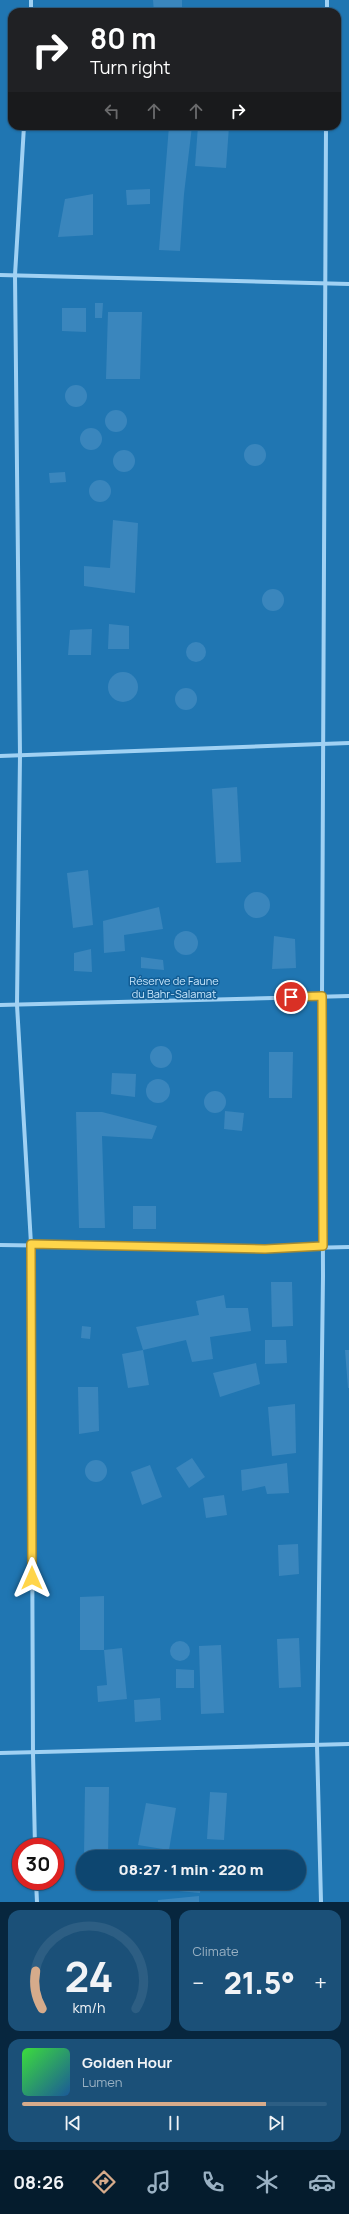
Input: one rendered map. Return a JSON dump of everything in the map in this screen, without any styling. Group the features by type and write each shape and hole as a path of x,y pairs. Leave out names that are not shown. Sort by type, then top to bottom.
{"street":[{"path":"24,130 15,275 20,755 17,1005 31,1244 33,1753 35,1838"},
{"path":"321,1902 317,1745 323,1246 322,996 326,130"},
{"path":"0,275 349,284"},
{"path":"0,756 349,743"},
{"path":"0,1006 349,996"},
{"path":"0,1245 31,1244 265,1249 323,1246 349,1247"},
{"path":"0,1753 349,1744"},
{"path":"36,1890 37,1902"}],"green space":[{"name":"Réserve de Faune du Bahr-Salamat","path":"0,0 349,0 349,1902 0,1902"}],"building":[{"path":"153,0 182,0 182,8 154,8"},
{"path":"169,130 192,130 184,194 180,251 159,250"},
{"path":"198,130 229,130 226,168 195,166"},
{"path":"150,189 150,204 127,205 126,190"},
{"path":"93,194 93,235 58,237 65,199"},
{"path":"95,303 103,303 102,318 95,318"},
{"path":"62,308 86,308 86,332 62,331"},
{"path":"108,312 142,312 140,379 106,379"},
{"path":"72,385 80,385 87,392 87,400 80,407 72,407 65,400 65,392"},
{"path":"112,410 120,410 127,417 127,425 120,432 112,432 105,425 105,417"},
{"path":"87,428 95,428 102,435 102,443 95,450 87,450 80,443 80,435"},
{"path":"255,444 259,445 265,451 265,459 259,465 255,466 251,465 245,459 244,455 245,451 251,445"},
{"path":"120,450 128,450 135,457 135,465 128,472 120,472 113,465 113,457"},
{"path":"65,472 66,482 50,483 49,473"},
{"path":"96,480 104,480 111,487 111,495 104,502 96,502 89,495 89,487"},
{"path":"113,520 138,523 135,593 84,586 84,566 110,568"},
{"path":"273,589 281,592 284,600 281,608 273,611 265,608 262,600 265,592"},
{"path":"109,624 129,626 129,649 108,649"},
{"path":"92,629 91,655 68,655 70,630"},
{"path":"192,642 200,642 206,648 206,656 200,662 192,662 186,656 186,648"},
{"path":"123,672 129,673 137,681 137,693 129,701 123,702 117,701 109,693 108,687 109,681 117,673"},
{"path":"182,688 190,688 197,695 197,703 190,710 182,710 175,703 175,695"},
{"path":"237,787 241,862 216,863 212,789"},
{"path":"88,870 93,925 73,928 67,873"},
{"path":"257,892 266,896 270,905 266,914 257,918 248,914 244,905 248,896"},
{"path":"159,907 163,929 124,935 125,951 104,953 103,921"},
{"path":"186,931 191,932 197,938 197,948 191,954 186,955 181,954 175,948 174,943 175,938 181,932"},
{"path":"274,936 295,939 296,968 272,969"},
{"path":"91,949 92,972 74,971 74,953"},
{"path":"141,957 163,960 164,970 141,968"},
{"path":"161,1046 165,1047 171,1053 171,1061 165,1067 161,1068 157,1067 151,1061 150,1057 151,1053 157,1047"},
{"path":"269,1052 293,1052 292,1098 269,1098"},
{"path":"112,1073 136,1074 135,1097 111,1094"},
{"path":"158,1079 163,1080 169,1086 169,1096 163,1102 158,1103 153,1102 147,1096 146,1091 147,1086 153,1080"},
{"path":"211,1091 219,1091 226,1098 226,1106 219,1113 211,1113 204,1106 204,1098"},
{"path":"225,1111 244,1113 242,1131 224,1129"},
{"path":"76,1112 102,1112 157,1126 152,1139 102,1136 105,1228 79,1228"},
{"path":"133,1206 156,1206 156,1229 133,1229"},
{"path":"271,1282 292,1282 293,1326 272,1327"},
{"path":"224,1295 226,1308 248,1308 251,1331 210,1337 213,1359 192,1362 186,1340 143,1350 136,1327 199,1315 196,1301"},
{"path":"82,1326 91,1327 90,1339 81,1338"},
{"path":"265,1340 286,1340 287,1363 265,1364"},
{"path":"143,1350 149,1385 128,1388 122,1354"},
{"path":"345,1350 349,1350 349,1388 348,1388"},
{"path":"256,1363 260,1384 220,1397 213,1373"},
{"path":"78,1387 98,1387 99,1431 79,1434"},
{"path":"295,1404 296,1453 272,1456 268,1407"},
{"path":"192,1458 205,1477 189,1488 176,1468"},
{"path":"96,1460 104,1463 107,1471 104,1479 96,1482 88,1479 85,1471 88,1463"},
{"path":"287,1463 289,1493 267,1494 265,1486 242,1491 241,1470"},
{"path":"150,1465 162,1497 142,1505 131,1472"},
{"path":"224,1495 227,1515 206,1518 203,1498"},
{"path":"298,1544 299,1574 279,1576 278,1545"},
{"path":"104,1596 104,1650 80,1650 80,1597"},
{"path":"299,1638 301,1687 279,1688 277,1639"},
{"path":"180,1641 187,1644 190,1651 187,1658 180,1661 173,1658 170,1651 173,1644"},
{"path":"221,1645 224,1713 201,1714 199,1646"},
{"path":"122,1648 127,1699 98,1702 97,1686 107,1685 104,1650"},
{"path":"176,1669 194,1670 194,1688 176,1688"},
{"path":"160,1698 161,1720 135,1722 134,1700"},
{"path":"85,1787 109,1787 108,1850 84,1850"},
{"path":"210,1792 227,1793 224,1840 207,1839"},
{"path":"146,1803 176,1808 169,1850 138,1845"},
{"path":"178,1890 200,1890 200,1893"},
{"path":"199,1896 199,1902 158,1902 158,1900"}],"route":[{"path":"32,1578 31,1244 265,1249 323,1246 322,996 291,997"}]}
